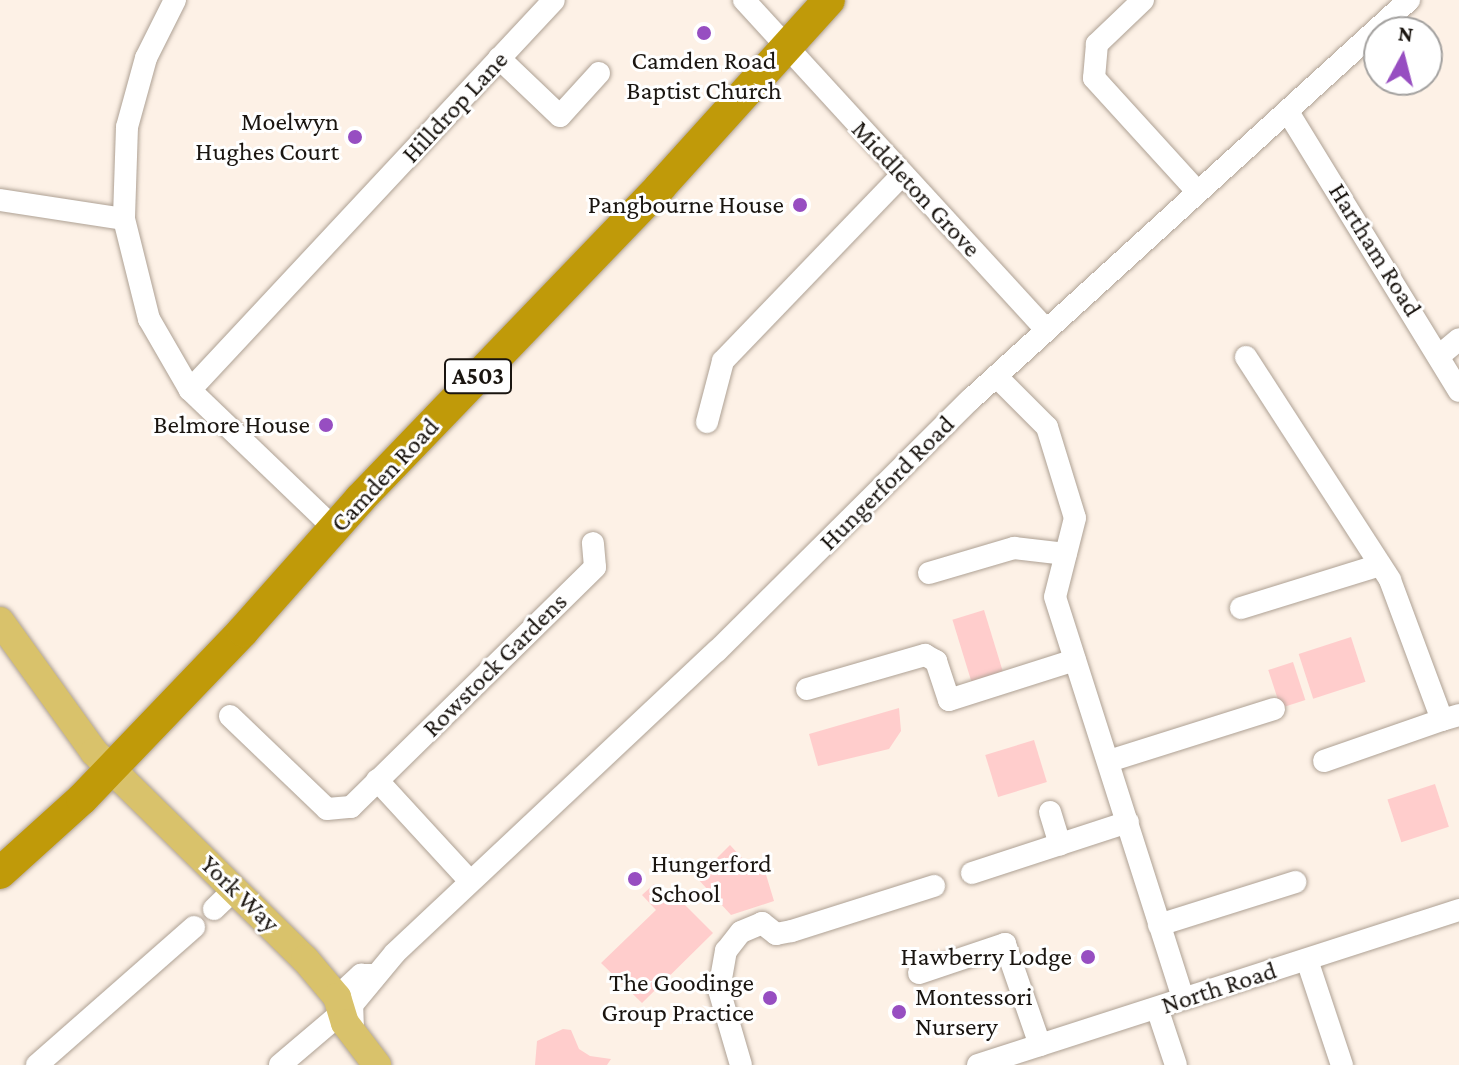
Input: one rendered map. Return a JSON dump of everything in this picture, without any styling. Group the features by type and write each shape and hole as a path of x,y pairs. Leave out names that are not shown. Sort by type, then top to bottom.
{"highway":[{"name":"Camden Road","path":"0,873 111,769 334,528 660,187 829,0"}],"main road":[{"name":"York Way","path":"0,621 57,707 111,769 235,889 346,1012 377,1065"}],"street":[{"path":"175,0 146,58 127,127 124,219 149,319 190,390 334,528"},
{"name":"Hilldrop Lane","path":"190,390 554,0"},
{"name":"Middleton Grove","path":"744,0 1046,329"},
{"path":"1143,0 1097,44 1094,78 1197,191"},
{"name":"Hungerford Road","path":"280,1065 346,1012 361,975 373,975 717,651 996,376 1409,0"},
{"path":"499,58 560,116 599,73"},
{"name":"Hartham Road","path":"1288,112 1459,391"},
{"path":"707,422 723,361 902,175"},
{"path":"0,200 124,219"},
{"path":"1439,356 1459,339"},
{"path":"1246,357 1380,565 1451,717 1324,761"},
{"path":"996,376 1047,427 1075,518 1055,597 1183,999"},
{"name":"Rowstock Gardens","path":"230,716 327,809 351,807 595,567 593,543"},
{"path":"929,573 1014,548 1066,554"},
{"path":"1241,608 1380,565"},
{"path":"807,689 925,655 936,661 949,700 1075,660"},
{"path":"1109,761 1274,709"},
{"path":"377,780 470,881"},
{"path":"1050,812 1060,845"},
{"path":"972,873 1128,822"},
{"path":"1159,925 1295,882"},
{"path":"741,1065 721,1001 722,962 733,940 752,926 767,923 776,934 934,886"},
{"path":"214,909 235,889"},
{"name":"North Road","path":"992,1063 1459,910"},
{"path":"37,1065 194,927"},
{"path":"919,973 1005,944 1040,1045"},
{"path":"1307,960 1342,1065"},
{"path":"1157,1008 1176,1065"}],"shaded area":[{"path":"984,610 1003,673 972,683 952,620"},
{"path":"1351,637 1366,682 1313,699 1299,654"},
{"path":"1293,662 1305,700 1281,708 1268,670"},
{"path":"899,708 901,731 889,749 818,766 809,734"},
{"path":"1034,740 1047,782 998,797 985,755"},
{"path":"1435,784 1449,827 1401,842 1387,799"},
{"path":"730,845 754,871 764,868 774,901 731,915 697,878"},
{"path":"654,884 667,898 673,893 713,933 642,1003 601,963 656,910 642,895"},
{"path":"563,1029 571,1030 579,1049 590,1056 611,1059 607,1065 535,1065 537,1041"}],"place":[{"name":"Camden Road Baptist Church","path":"704,33"},
{"name":"Moelwyn Hughes Court","path":"355,137"},
{"name":"Pangbourne House","path":"800,205"},
{"name":"Belmore House","path":"326,425"},
{"name":"Hungerford School","path":"635,879"},
{"name":"Hawberry Lodge","path":"1088,957"},
{"name":"The Goodinge Group Practice","path":"770,998"},
{"name":"Montessori Nursery","path":"899,1012"}]}
